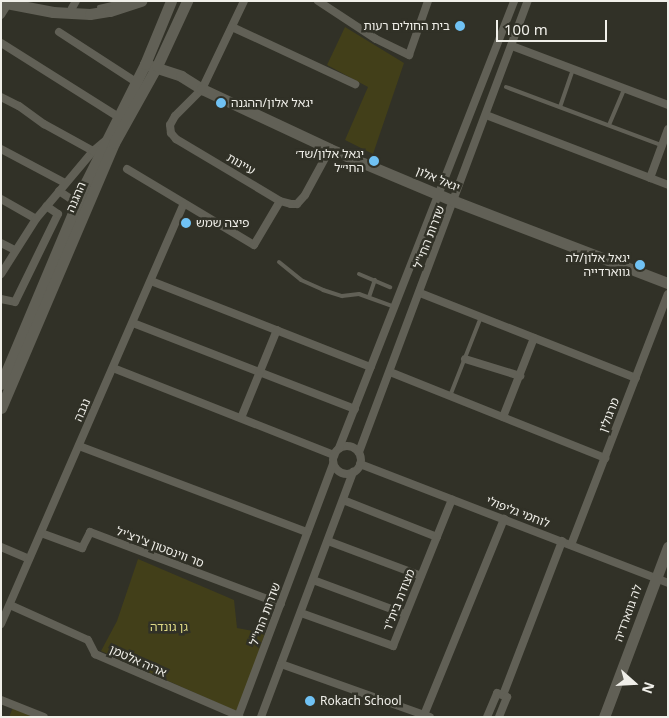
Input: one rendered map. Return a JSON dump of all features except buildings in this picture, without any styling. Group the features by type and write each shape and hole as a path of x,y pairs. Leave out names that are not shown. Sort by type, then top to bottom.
{"street":[{"path":"1,15 6,2 53,12 90,14 110,11 141,1"},
{"name":"ההגנה","path":"1,384 105,141 136,82 152,67 171,1"},
{"name":"ההגנה","path":"1,408 114,143 185,1"},
{"path":"202,89 244,1"},
{"path":"318,1 376,39 409,55 424,3"},
{"name":"שדרות החי\"ל","path":"339,448 514,1"},
{"name":"שדרות החי\"ל","path":"359,452 528,1"},
{"path":"232,27 355,84"},
{"path":"59,32 136,82"},
{"path":"1,43 117,116"},
{"path":"512,46 668,105"},
{"name":"יגאל אלון","path":"152,67 330,149 454,201 668,283"},
{"name":"עיינות","path":"202,89 175,116 170,125 171,133 176,139 280,201"},
{"path":"1,97 19,106 44,124 93,151"},
{"path":"486,115 668,186"},
{"path":"650,178 668,129"},
{"path":"1,274 14,250 46,206 93,151 105,141"},
{"path":"1,149 65,183"},
{"path":"127,169 254,245 280,201 297,204 300,201 320,170 330,149"},
{"path":"59,191 77,203"},
{"path":"1,199 36,219"},
{"name":"נגבה","path":"1,624 184,204"},
{"path":"1,298 15,302 58,214 46,206"},
{"path":"1,242 14,250"},
{"path":"151,280 371,367"},
{"path":"420,293 636,378"},
{"name":"מרגולין","path":"571,544 668,294"},
{"path":"133,323 355,409"},
{"path":"241,418 277,330"},
{"path":"504,417 534,338"},
{"path":"465,358 520,376"},
{"path":"113,368 334,455"},
{"path":"390,372 605,458"},
{"path":"79,446 308,532"},
{"path":"261,717 353,472 360,464 359,452 351,446 339,448 334,455 333,464 343,473 353,472"},
{"name":"שדרות החי\"ל","path":"238,716 333,464"},
{"name":"לוחמי גליפולי","path":"360,464 668,583"},
{"name":"מצודת בית\"ר","path":"301,613 393,646 452,499"},
{"path":"343,500 436,537"},
{"path":"281,664 427,716 504,519"},
{"name":"סר ווינסטון צ'רצ'יל","path":"41,533 82,548 90,532 280,604"},
{"path":"328,541 421,576"},
{"path":"503,695 562,541"},
{"path":"1,547 30,559"},
{"name":"לה גווארדיה","path":"604,717 668,547"},
{"path":"313,580 406,614"},
{"name":"אריה אלטמן","path":"10,605 88,640 95,654 238,716"},
{"path":"487,717 497,694 507,697 499,717"},
{"path":"1,700 44,717"}],"lane":[{"path":"26,1 74,5 89,9 119,2"},
{"path":"560,107 573,70"},
{"path":"506,87 662,145"},
{"path":"609,125 624,89"},
{"path":"279,262 301,280 323,290 342,296 358,294 394,307"},
{"path":"359,274 390,286"},
{"path":"369,297 375,280"},
{"path":"450,396 481,317"}],"green space":[{"path":"345,27 404,63 373,154 345,140 368,87 327,65"},
{"name":"גן גונדה","path":"138,559 234,600 237,628 265,633 238,712 101,651 117,621"},
{"path":"14,705 44,717 9,717"}],"place":[{"name":"בית החולים רעות","path":"460,26"},
{"name":"יגאל אלון/ההגנה","path":"221,103"},
{"name":"יגאל אלון/שד׳ החי״ל","path":"374,161"},
{"name":"פיצה שמש","path":"186,223"},
{"name":"יגאל אלון/לה גווארדייה","path":"640,265"},
{"name":"Rokach School","path":"310,701"}]}
